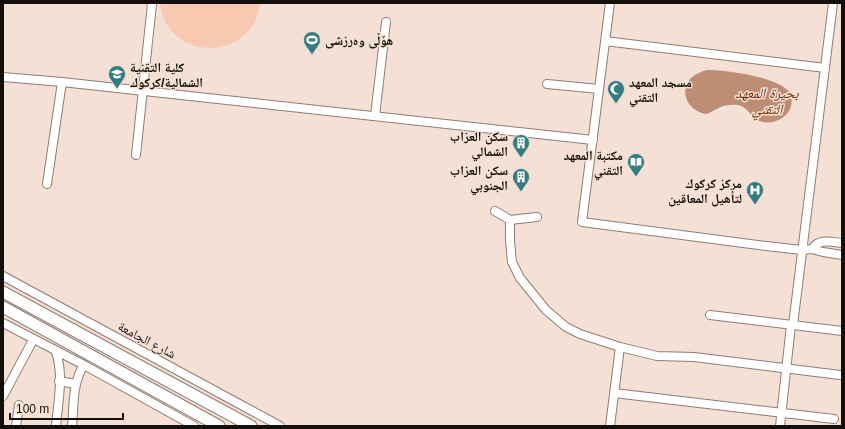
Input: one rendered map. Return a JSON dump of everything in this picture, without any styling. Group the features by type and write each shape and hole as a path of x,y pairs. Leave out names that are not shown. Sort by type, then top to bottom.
{"main road":[{"path":"3,292 251,426"},
{"path":"3,307 219,426"}],"street":[{"path":"136,155 152,4 150,3"},
{"path":"610,3 582,222 802,250 812,249 842,255"},
{"path":"780,426 833,3"},
{"path":"375,116 386,22"},
{"path":"605,41 825,68"},
{"path":"3,77 62,82 593,140"},
{"path":"47,184 62,82"},
{"path":"547,84 599,89"},
{"path":"495,211 510,220 537,217"},
{"path":"510,220 512,262 520,278 546,310 566,327 580,334 620,347 657,356 694,357 840,375"},
{"path":"812,249 819,242 825,241 842,243"},
{"name":"شارع الجامعة","path":"3,276 280,426"},
{"path":"710,316 842,331"},
{"path":"3,323 56,352 84,365 194,426"},
{"path":"3,396 33,340"},
{"path":"610,426 620,347"},
{"path":"56,352 60,368 56,426"},
{"path":"72,426 75,384 78,374 84,365"},
{"path":"59,381 75,384"},
{"path":"614,393 834,419"},
{"path":"16,426 19,405"}],"shaded area":[{"path":"160,3 260,3 254,23 242,37 227,45 210,48 192,45 177,37 166,23"}],"water":[{"name":"بحيرة المعهد التقني","path":"707,70 740,73 767,79 779,84 787,89 791,96 792,103 790,109 782,118 770,122 757,120 747,110 738,105 718,108 707,114 701,113 691,106 685,91 690,79 698,73"}],"place":[{"name":"هۆڵی وەرزشی","path":"312,55"},
{"name":"كلية التقنية الشمالية/كركوك","path":"117,89"},
{"name":"مسجد المعهد التقني","path":"616,104"},
{"name":"سكن العزاب الشمالي","path":"521,158"},
{"name":"مكتبة المعهد التقني","path":"636,177"},
{"name":"سكن العزاب الجنوبي","path":"521,192"},
{"name":"مركز كركوك لتأهيل المعاقين","path":"755,205"}]}
